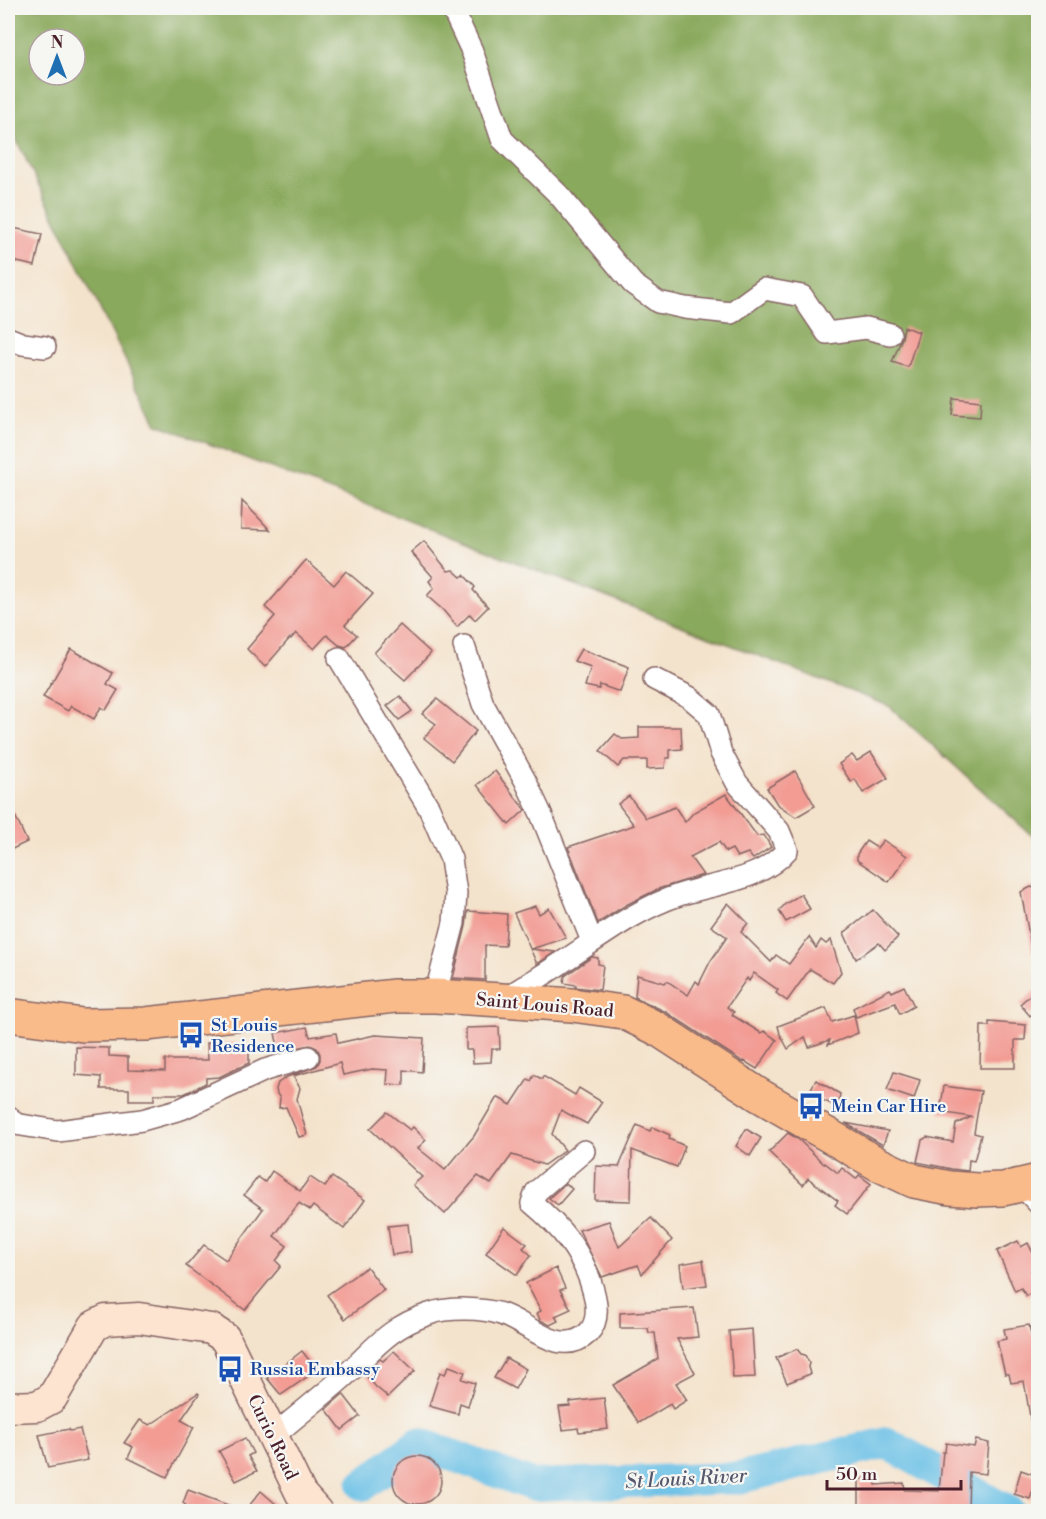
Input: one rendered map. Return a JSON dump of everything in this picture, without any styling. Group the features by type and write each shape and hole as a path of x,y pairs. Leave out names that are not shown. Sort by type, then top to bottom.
{"main road":[{"name":"Saint Louis Road","path":"8,1015 83,1024 146,1024 395,996 502,1000 572,1005 622,1012 656,1028 759,1095 878,1164 914,1181 950,1188 1033,1190"},
{"name":"Curio Road","path":"8,1407 37,1406 52,1398 94,1326 106,1320 139,1318 211,1329 225,1338 301,1494 317,1512"}],"street":[{"path":"452,8 472,51 502,139 559,195 633,284 658,302 685,308 731,313 764,288 802,296 827,333 866,328 890,334"},
{"path":"8,338 23,344 45,347"},
{"path":"464,646 483,704 541,814 592,941"},
{"path":"339,658 429,808 451,859 456,893 454,923 435,996"},
{"path":"502,1000 562,963 592,941 647,909 677,895 764,870 787,850 779,831 737,783 721,753 709,714 689,697 654,679"},
{"path":"8,1116 15,1124 58,1131 142,1120 181,1109 265,1070 308,1057"},
{"path":"273,1436 342,1379 379,1341 404,1324 430,1313 452,1309 500,1313 556,1342 570,1342 583,1338 592,1329 596,1316 596,1300 588,1274 578,1252 563,1231 532,1203 536,1192 584,1151"}],"green space":[{"path":"8,8 1038,8 1038,841 889,706 157,424 8,123"}],"building":[{"path":"8,227 42,234 35,266 8,260"},
{"path":"904,327 919,332 908,367 892,362"},
{"path":"954,398 981,401 980,417 952,415"},
{"path":"242,501 257,516 270,530 241,529"},
{"path":"424,541 448,571 453,570 461,577 464,575 488,607 475,620 470,614 457,627 427,596 434,588 429,581 433,577 411,552"},
{"path":"306,560 334,585 346,571 373,594 345,625 357,635 346,647 339,645 327,635 314,649 296,633 265,667 247,649 275,616 265,607"},
{"path":"400,625 431,653 405,680 374,653"},
{"path":"71,649 113,673 107,684 118,690 106,710 101,707 94,719 71,706 68,711 43,697"},
{"path":"581,649 629,667 620,692 600,685 599,689 585,686 591,667 574,661"},
{"path":"400,696 412,711 399,720 387,706"},
{"path":"437,699 476,731 452,761 424,738 436,724 422,714"},
{"path":"639,727 681,727 682,749 670,750 670,758 666,758 665,768 647,769 647,760 624,760 618,767 600,751 615,734 622,739 639,738"},
{"path":"871,752 888,778 863,793 855,779 851,782 839,764 852,755 857,761"},
{"path":"495,771 525,810 509,825 477,785"},
{"path":"795,771 815,806 796,817 777,804 767,788"},
{"path":"726,794 757,836 764,835 771,847 753,859 748,853 737,857 732,849 726,852 719,842 690,857 703,875 658,889 626,905 598,923 568,847 634,825 618,804 629,796 646,818 675,807 685,822 694,812"},
{"path":"8,800 27,842 8,851"},
{"path":"883,840 907,856 889,882 857,860 857,854 866,841 877,848"},
{"path":"1031,887 1038,889 1038,951 1032,952 1021,892"},
{"path":"801,894 810,909 786,922 779,911 785,904"},
{"path":"728,903 748,923 741,932 771,962 776,955 789,964 809,937 816,948 821,940 826,944 831,940 841,972 833,983 810,969 787,1001 776,993 778,990 754,973 749,981 747,978 727,1007 734,1012 732,1015 777,1040 757,1069 666,1012 635,997 637,975 665,983 667,981 688,995 696,981 699,984 710,962 727,937 711,926"},
{"path":"535,906 539,914 549,908 566,938 531,949 555,952 537,964 514,913"},
{"path":"873,910 898,937 885,950 879,943 856,959 844,933"},
{"path":"468,911 507,914 505,946 485,945 485,980 453,978"},
{"path":"592,957 598,958 598,964 603,965 600,990 575,987 576,985 564,983 565,976"},
{"path":"904,986 914,1006 900,1014 895,1003 856,1017 853,1008 890,989 892,992"},
{"path":"1038,988 1038,1008 1030,1016 1020,1004"},
{"path":"826,1008 832,1022 854,1015 858,1033 828,1045 830,1040 809,1047 805,1037 788,1049 778,1026"},
{"path":"989,1022 1026,1025 1025,1040 1015,1040 1015,1068 980,1068 981,1026 989,1026"},
{"path":"307,1027 310,1037 336,1033 338,1043 375,1035 424,1038 422,1072 404,1070 404,1085 387,1084 388,1070 372,1069 343,1075 340,1063 293,1076 300,1088 297,1099 307,1135 299,1137 286,1107 279,1108 280,1098 276,1089 278,1083 287,1077 317,1066 320,1054 317,1048 310,1045 279,1052 275,1033"},
{"path":"499,1027 500,1049 492,1049 491,1062 473,1063 472,1050 466,1050 466,1028"},
{"path":"207,1043 236,1043 235,1048 249,1048 249,1063 219,1077 206,1078 206,1083 184,1094 154,1094 154,1100 129,1100 129,1089 101,1089 101,1077 76,1075 76,1047 109,1048 109,1056 128,1057 128,1070 165,1071 165,1060 208,1060"},
{"path":"894,1072 920,1080 914,1099 887,1090"},
{"path":"534,1075 542,1079 543,1076 575,1095 579,1088 602,1102 587,1124 561,1110 552,1134 565,1150 544,1165 512,1155 491,1184 478,1176 445,1214 413,1185 422,1177 370,1129 387,1112 410,1130 413,1127 426,1140 418,1148 445,1170 474,1136 497,1097 511,1105 528,1079 531,1081"},
{"path":"816,1080 840,1094 838,1107 808,1094"},
{"path":"944,1086 981,1091 974,1133 981,1135 974,1161 969,1160 968,1171 917,1162 922,1140 927,1137 953,1142 956,1124 971,1117 940,1112"},
{"path":"845,1123 888,1131 883,1145"},
{"path":"637,1125 650,1131 652,1127 670,1135 669,1139 685,1146 677,1167 632,1150 631,1201 595,1200 596,1166 619,1167"},
{"path":"746,1129 761,1138 750,1156 736,1146"},
{"path":"788,1133 838,1173 842,1168 856,1179 859,1175 871,1184 847,1214 835,1205 838,1201 808,1178 803,1185 769,1152"},
{"path":"272,1171 300,1191 310,1177 325,1187 332,1177 365,1200 344,1229 313,1206 310,1210 299,1203 274,1236 287,1246 276,1261 281,1266 245,1310 186,1266 204,1245 226,1260 263,1209 244,1195 258,1177 265,1182"},
{"path":"566,1183 572,1189 558,1205 549,1198"},
{"path":"651,1218 672,1240 642,1274 638,1265 602,1277 579,1230 609,1221 619,1247"},
{"path":"408,1224 411,1252 392,1255 388,1226"},
{"path":"504,1227 527,1244 523,1248 531,1255 517,1275 486,1253"},
{"path":"1018,1241 1021,1247 1028,1243 1038,1263 1038,1266 1031,1271 1038,1289 1026,1296 1021,1288 1015,1291 997,1251"},
{"path":"703,1260 707,1285 683,1288 680,1264"},
{"path":"367,1267 384,1290 345,1319 327,1295"},
{"path":"556,1268 565,1288 560,1290 571,1309 555,1316 558,1321 550,1325 540,1320 537,1313 541,1311 526,1283"},
{"path":"694,1308 698,1337 677,1339 695,1373 676,1383 687,1400 673,1409 670,1404 639,1423 613,1385 658,1359 655,1333 649,1333 648,1328 620,1328 620,1313"},
{"path":"1029,1325 1031,1334 1035,1333 1038,1348 1038,1422 1031,1423 1024,1381 1011,1383 1009,1374 1005,1374 997,1341 1006,1339 1004,1329"},
{"path":"752,1329 755,1377 733,1378 729,1331"},
{"path":"797,1349 805,1355 809,1363 810,1374 787,1383 776,1358"},
{"path":"302,1351 317,1370 281,1395 267,1378"},
{"path":"394,1351 415,1371 388,1397 365,1374 380,1359 383,1361"},
{"path":"506,1358 526,1369 515,1389 494,1378"},
{"path":"449,1366 465,1372 462,1379 475,1383 468,1406 460,1403 458,1414 429,1406 440,1372 445,1374"},
{"path":"198,1393 181,1420 194,1427 167,1477 128,1458 133,1447 124,1443 140,1420 150,1425"},
{"path":"343,1394 360,1416 342,1430 326,1409"},
{"path":"604,1398 608,1429 579,1432 578,1428 563,1430 559,1407 570,1406 570,1402"},
{"path":"69,1429 70,1431 80,1429 88,1460 48,1468 39,1435"},
{"path":"245,1438 253,1453 248,1456 257,1471 236,1481 219,1451"},
{"path":"976,1440 989,1443 986,1474 969,1472 968,1512 859,1512 859,1479 875,1479 876,1485 904,1483 905,1490 939,1491 946,1443 974,1447"},
{"path":"417,1456 434,1463 441,1480 434,1497 417,1504 400,1497 393,1480 400,1463"},
{"path":"1021,1470 1038,1476 1030,1499 1014,1494"},
{"path":"188,1490 241,1510 241,1512 186,1512 188,1507 183,1503"},
{"path":"261,1491 285,1512 244,1512"}],"waterway":[{"name":"St Louis River","path":"363,1485 419,1443 532,1485 739,1478 887,1443 1009,1512"}],"place":[{"name":"St Louis Residence","path":"191,1035"},
{"name":"Mein Car Hire","path":"811,1106"},
{"name":"Russia Embassy","path":"230,1369"}]}
